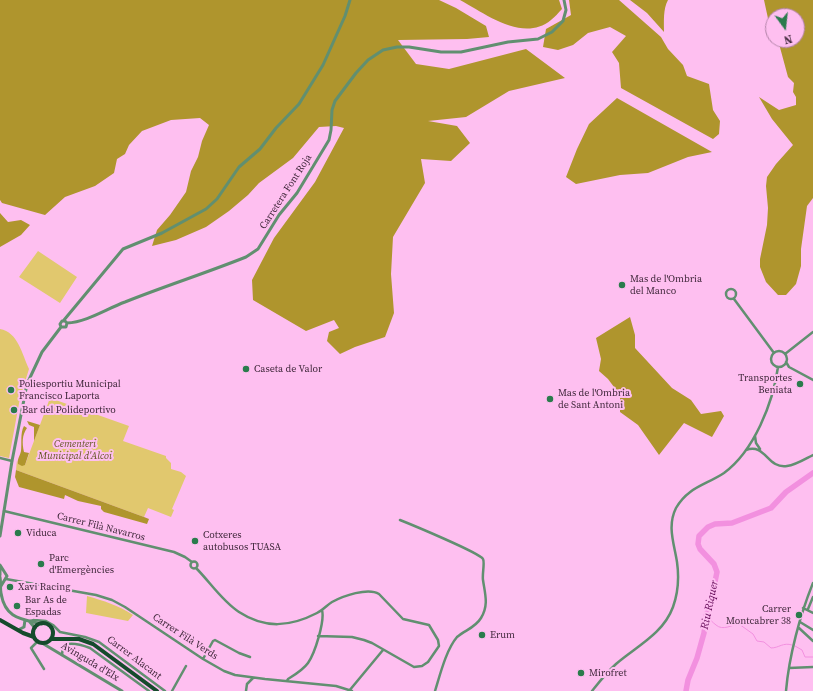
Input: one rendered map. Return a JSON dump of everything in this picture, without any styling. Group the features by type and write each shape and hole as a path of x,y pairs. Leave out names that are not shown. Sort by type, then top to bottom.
{"main road":[{"path":"0,620 18,631 22,633 34,637 40,642 50,640 53,633 51,627 46,624 42,624 29,632 22,633"},
{"path":"34,637 35,628"},
{"name":"Carrer Alacant","path":"53,633 61,638"},
{"name":"Carrer Alacant","path":"50,640 61,638 87,641 100,648 157,691"}],"street":[{"path":"66,322 123,249 162,233 206,209 216,199 239,167 263,146 276,128 299,104 323,64 346,16 350,0"},
{"name":"Carretera Font Roja","path":"0,536 25,392 29,379 42,352 61,327 60,322 73,323 96,315 123,303 246,258 255,252 279,215 297,193 326,144 330,134 332,110 335,101 372,56 383,50 397,47 409,47 441,52 461,52 508,42 538,39 552,32 564,21 566,10 564,0"},
{"path":"734,299 774,353"},
{"name":"Carretera Font Roja","path":"61,327 66,327 66,322"},
{"path":"785,354 813,332"},
{"path":"774,353 779,352 785,354"},
{"path":"774,353 771,357 771,361 778,367"},
{"path":"785,354 786,362 789,367 813,380"},
{"path":"778,367 783,366 786,362"},
{"path":"592,691 616,664 656,633 671,612 675,601 677,585 677,562 671,531 672,519 683,499 692,490 727,470 745,450 755,435 768,407 776,382 778,367"},
{"path":"755,435 756,443 760,450 772,463 783,466 795,464 813,454"},
{"path":"745,450 752,448 760,450"},
{"path":"0,458 12,460"},
{"name":"Carrer Filà Navarros","path":"4,511 174,552 192,562 194,561 197,563 198,566 196,568 192,567 192,562"},
{"path":"400,520 480,556 484,561 482,569 486,606 477,623 472,628 460,635 453,643 446,658 435,691"},
{"path":"0,565 2,576 0,587 3,601 7,610 14,616 42,624"},
{"path":"0,568 2,576"},
{"path":"196,568 231,606 240,613 256,621 273,624 288,624 302,620 346,596 361,592 376,592 403,619 429,625 439,644 438,648 428,662 422,666 416,667 410,666 372,643 356,638 318,636"},
{"name":"Carrer Filà Verds","path":"2,576 13,580 112,600 203,659 224,671 235,675 336,686 350,691"},
{"path":"786,691 789,666 803,608 813,583"},
{"path":"808,609 813,599"},
{"path":"803,608 808,609 813,613"},
{"path":"287,681 308,663 318,636 323,616 322,610"},
{"path":"18,631 24,627 24,620"},
{"path":"29,621 35,628"},
{"name":"Carrer Alacant","path":"29,621 46,621 60,632 94,639 165,691"},
{"path":"800,622 813,630"},
{"path":"799,627 813,641"},
{"name":"Carrer Alacant","path":"90,648 87,641 94,639"},
{"name":"Avinguda d'Elx","path":"50,640 50,647"},
{"path":"203,659 215,640 239,653 250,657"},
{"path":"40,642 31,648 44,669"},
{"name":"Avinguda d'Elx","path":"40,642 122,691"},
{"name":"Carrer Alacant","path":"62,655 62,648 65,645 83,645 90,648 149,691"},
{"path":"350,691 383,650"},
{"path":"172,691 186,666"},
{"path":"789,666 813,667"},
{"path":"246,691 247,684 253,677"}],"green space":[{"path":"38,251 77,277 60,303 19,277"},
{"name":"Poliesportiu Municipal Francisco Laporta","path":"0,329 11,334 19,344 29,369 20,398 9,458 0,456"},
{"name":"Cementeri Municipal d'Alcoi","path":"50,398 129,426 123,441 166,456 171,463 171,469 181,472 186,476 172,509 174,510 171,517 148,508 144,517 16,470 17,460 18,464 25,465"},
{"path":"87,596 116,606 133,615 128,621 86,613"}],"shaded area":[{"path":"0,0 439,0 456,8 486,26 489,37 467,39 398,40 416,64 449,69 526,49 565,78 509,91 466,117 428,121 457,126 470,143 451,161 421,159 425,183 393,237 391,274 394,313 385,337 355,347 340,354 327,341 329,332 339,328 334,320 306,331 253,300 252,280 274,238 315,182 344,128 336,126 319,127 293,158 259,183 248,195 229,211 206,227 176,240 152,246 157,230 170,215 186,192 191,171 198,157 202,141 209,125 200,118 171,120 142,131 129,145 125,154 117,159 114,173 95,186 65,197 45,215 2,203 0,200"},
{"path":"460,0 559,0 562,9 551,20 540,26 529,29 505,24 493,19"},
{"path":"569,0 619,0 661,37 668,49 683,65 687,76 709,84 713,110 720,121 719,134 713,139 621,88 619,63 612,52 626,36 610,27 588,33 573,45 558,50 543,47 546,29 571,15"},
{"path":"630,0 668,0 664,19 664,32 647,13"},
{"path":"764,0 813,0 813,198 807,206 801,249 801,266 796,284 786,295 778,295 766,282 760,267 760,259 767,225 767,177 776,164 793,145 772,119 759,97 779,110 796,105 796,97 793,92 794,83 788,77 780,48 805,48 805,8 766,8"},
{"path":"617,98 712,152 688,157 648,173 620,175 576,184 566,177 577,149 589,124"},
{"path":"0,213 8,222 21,220 30,225 21,235 0,247"},
{"path":"630,317 635,335 635,348 672,388 691,400 701,414 721,411 724,416 712,437 684,423 659,455 638,425 620,412 620,395 608,379 599,371 601,359 596,338"},
{"path":"27,421 40,425 34,441 34,427 29,425"},
{"path":"24,426 27,428 23,436 23,449 24,452 29,453 25,465 22,466 18,464 18,459 21,451"},
{"path":"16,470 149,519 147,524 104,512 101,509 101,506 78,501 65,495 64,499 19,487 15,477"}],"waterway":[{"name":"Riu Riquer","path":"686,691 688,680 697,658 704,633 706,616 710,606 717,572 714,564 700,549 698,544 699,536 708,527 715,524 732,523 771,508 786,492 813,473"},
{"path":"706,616 721,628 739,624 753,634 757,641 764,642 771,648 786,644 792,645"},
{"path":"795,646 802,650 805,657 813,657"}],"place":[{"name":"Mas de l'Ombria del Manco","path":"622,285"},
{"name":"Caseta de Valor","path":"246,369"},
{"name":"Transportes Beniata","path":"800,384"},
{"name":"Poliesportiu Municipal Francisco Laporta","path":"11,390"},
{"name":"Mas de l'Ombria de Sant Antoni","path":"550,399"},
{"name":"Bar del Polideportivo","path":"14,410"},
{"name":"Viduca","path":"18,533"},
{"name":"Cotxeres autobusos TUASA","path":"195,541"},
{"name":"Parc d'Emergències","path":"41,564"},
{"name":"Xavi Racing","path":"10,587"},
{"name":"Bar As de Espadas","path":"17,606"},
{"name":"Carrer Montcabrer 38","path":"799,615"},
{"name":"Erum","path":"482,635"},
{"name":"Mirofret","path":"581,673"}]}
